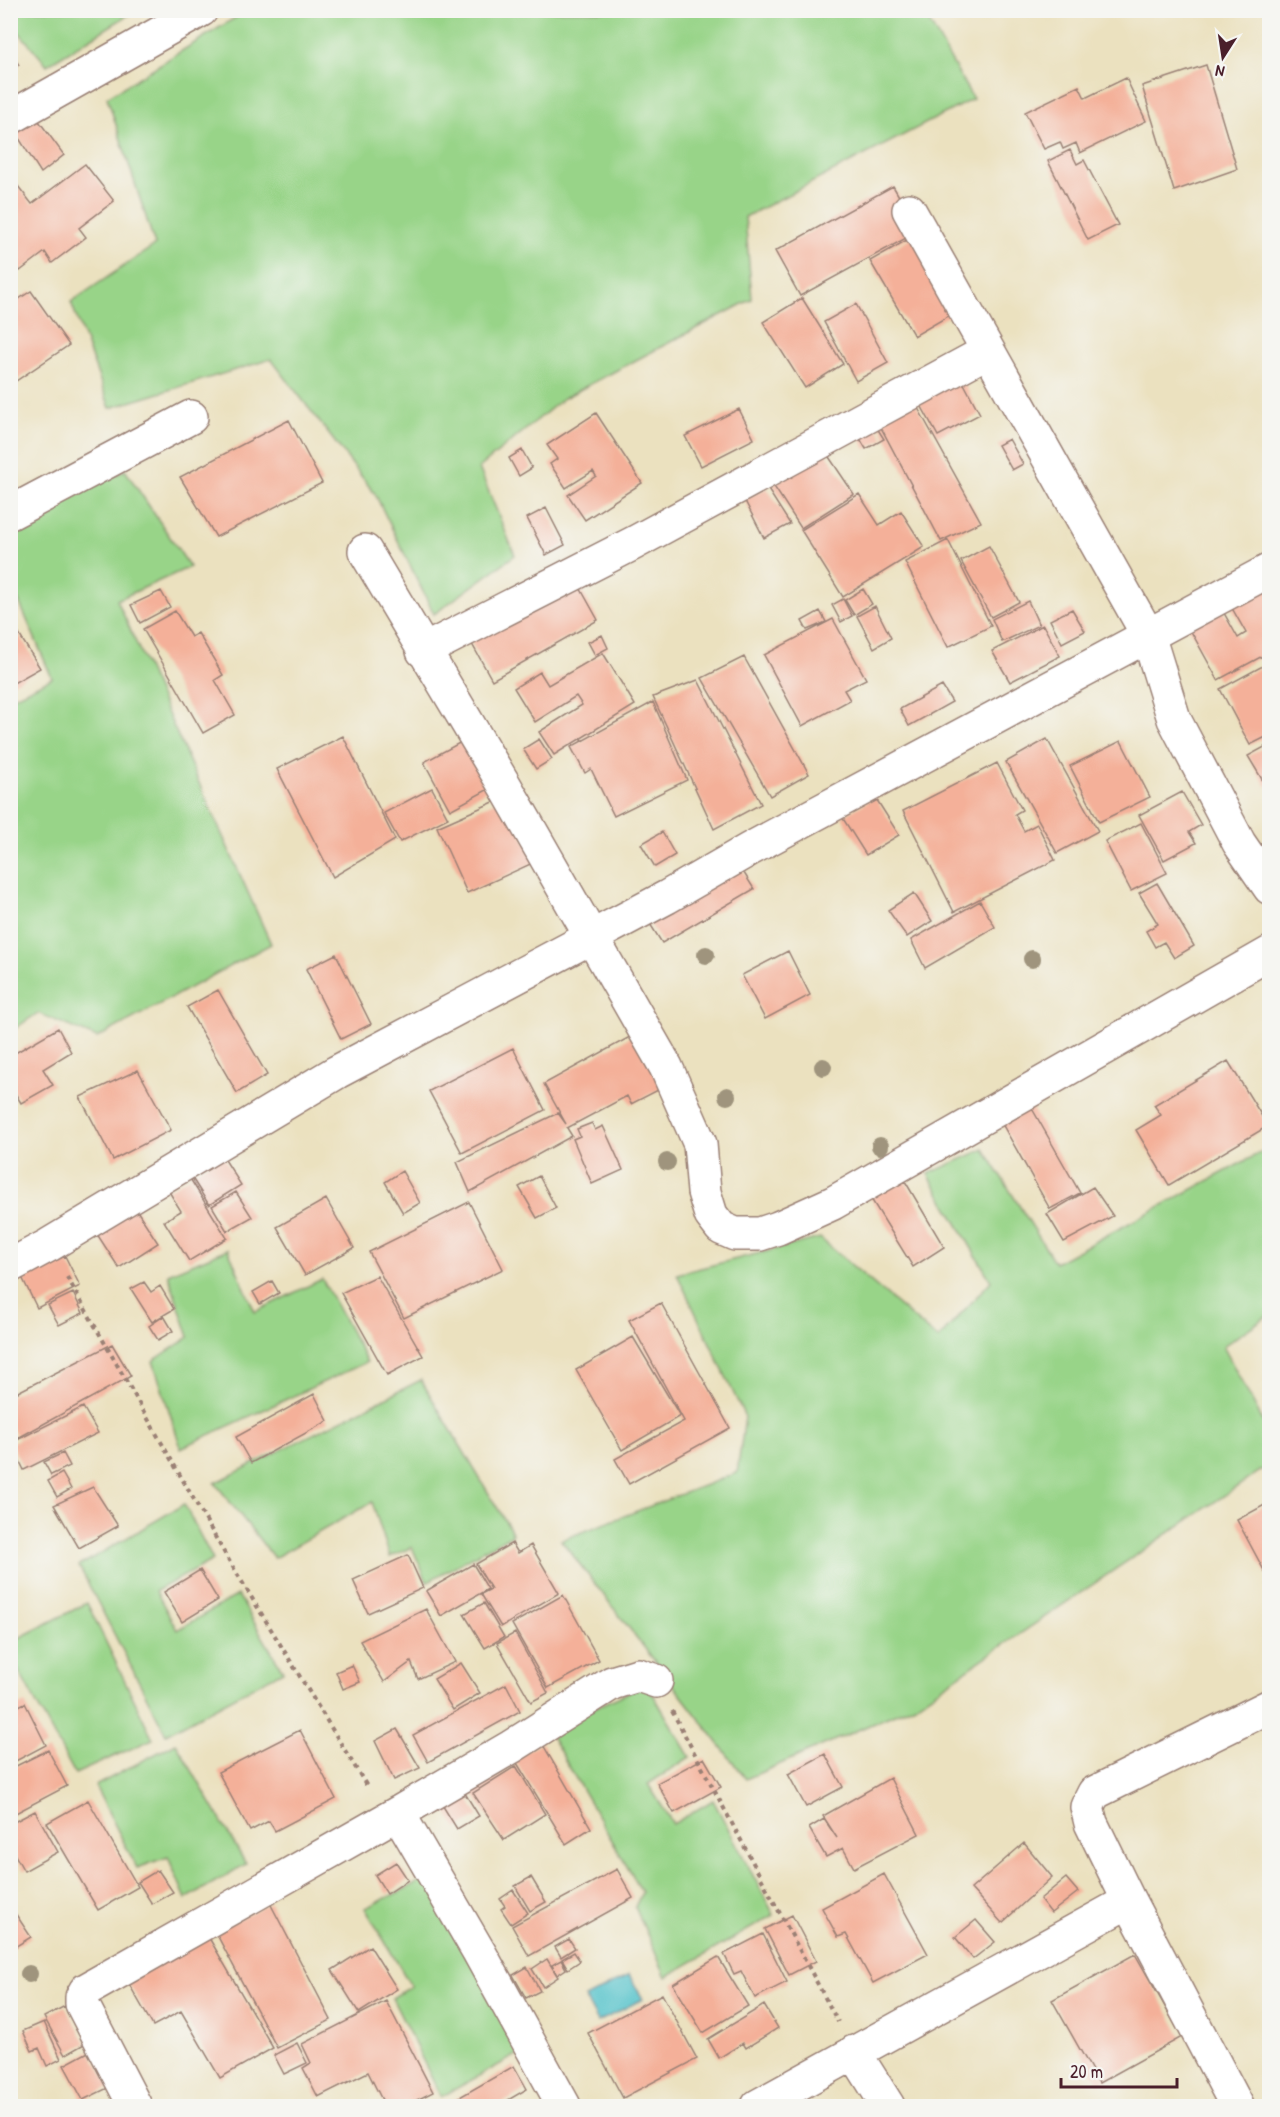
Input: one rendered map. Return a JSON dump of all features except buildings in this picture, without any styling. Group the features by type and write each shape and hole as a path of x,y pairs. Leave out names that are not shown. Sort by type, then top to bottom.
{"street":[{"path":"10,118 201,10"},
{"path":"909,210 1148,635 1174,719 1239,843 1269,888"},
{"path":"423,651 644,537 988,351"},
{"path":"10,513 191,417"},
{"path":"365,551 505,786 666,1067 700,1144 705,1191 711,1215 722,1228 735,1234 760,1234 833,1203 1269,953"},
{"path":"10,1266 49,1245 337,1072 1269,570"},
{"path":"135,2106 82,2004 82,1997 86,1990 399,1813 511,1747 612,1683 638,1675 656,1681"},
{"path":"1236,2106 1090,1823 1088,1807 1094,1793 1269,1706"},
{"path":"399,1813 564,2106"},
{"path":"758,2106 1129,1901"},
{"path":"854,2052 888,2106"}],"path":[{"path":"49,1245 225,1554 372,1794 399,1813"},
{"path":"656,1681 854,2052"}],"green space":[{"path":"10,11 135,11 47,65 11,23"},
{"path":"246,11 923,11 973,99 745,217 752,299 564,398 479,468 515,555 434,614 375,494 271,359 110,408 71,302 155,245 107,97"},
{"path":"125,470 190,567 117,600 271,944 97,1038 38,1013 11,1031 11,698 52,678 11,583 11,530"},
{"path":"1269,1148 1269,1315 1223,1346 1269,1433 1269,1465 915,1705 746,1779 561,1540 737,1473 745,1417 677,1274 820,1238 938,1339 991,1281 928,1174 984,1149 1055,1263"},
{"path":"228,1249 255,1312 322,1279 367,1362 181,1448 153,1361 189,1337 168,1274"},
{"path":"421,1380 513,1534 427,1582 412,1547 390,1557 372,1502 274,1558 215,1483"},
{"path":"184,1504 213,1560 156,1591 177,1630 238,1595 283,1671 166,1734 79,1566"},
{"path":"87,1603 153,1739 75,1774 11,1657 11,1642"},
{"path":"647,1684 690,1757 648,1784 673,1824 713,1800 774,1915 666,1977 635,1907 642,1892 547,1729"},
{"path":"176,1743 246,1864 186,1899 168,1857 137,1868 95,1786"},
{"path":"426,1879 526,2050 441,2097 392,1998 411,1986 365,1908"}],"water":[{"path":"629,1975 643,1999 598,2022 585,1998"}]}
